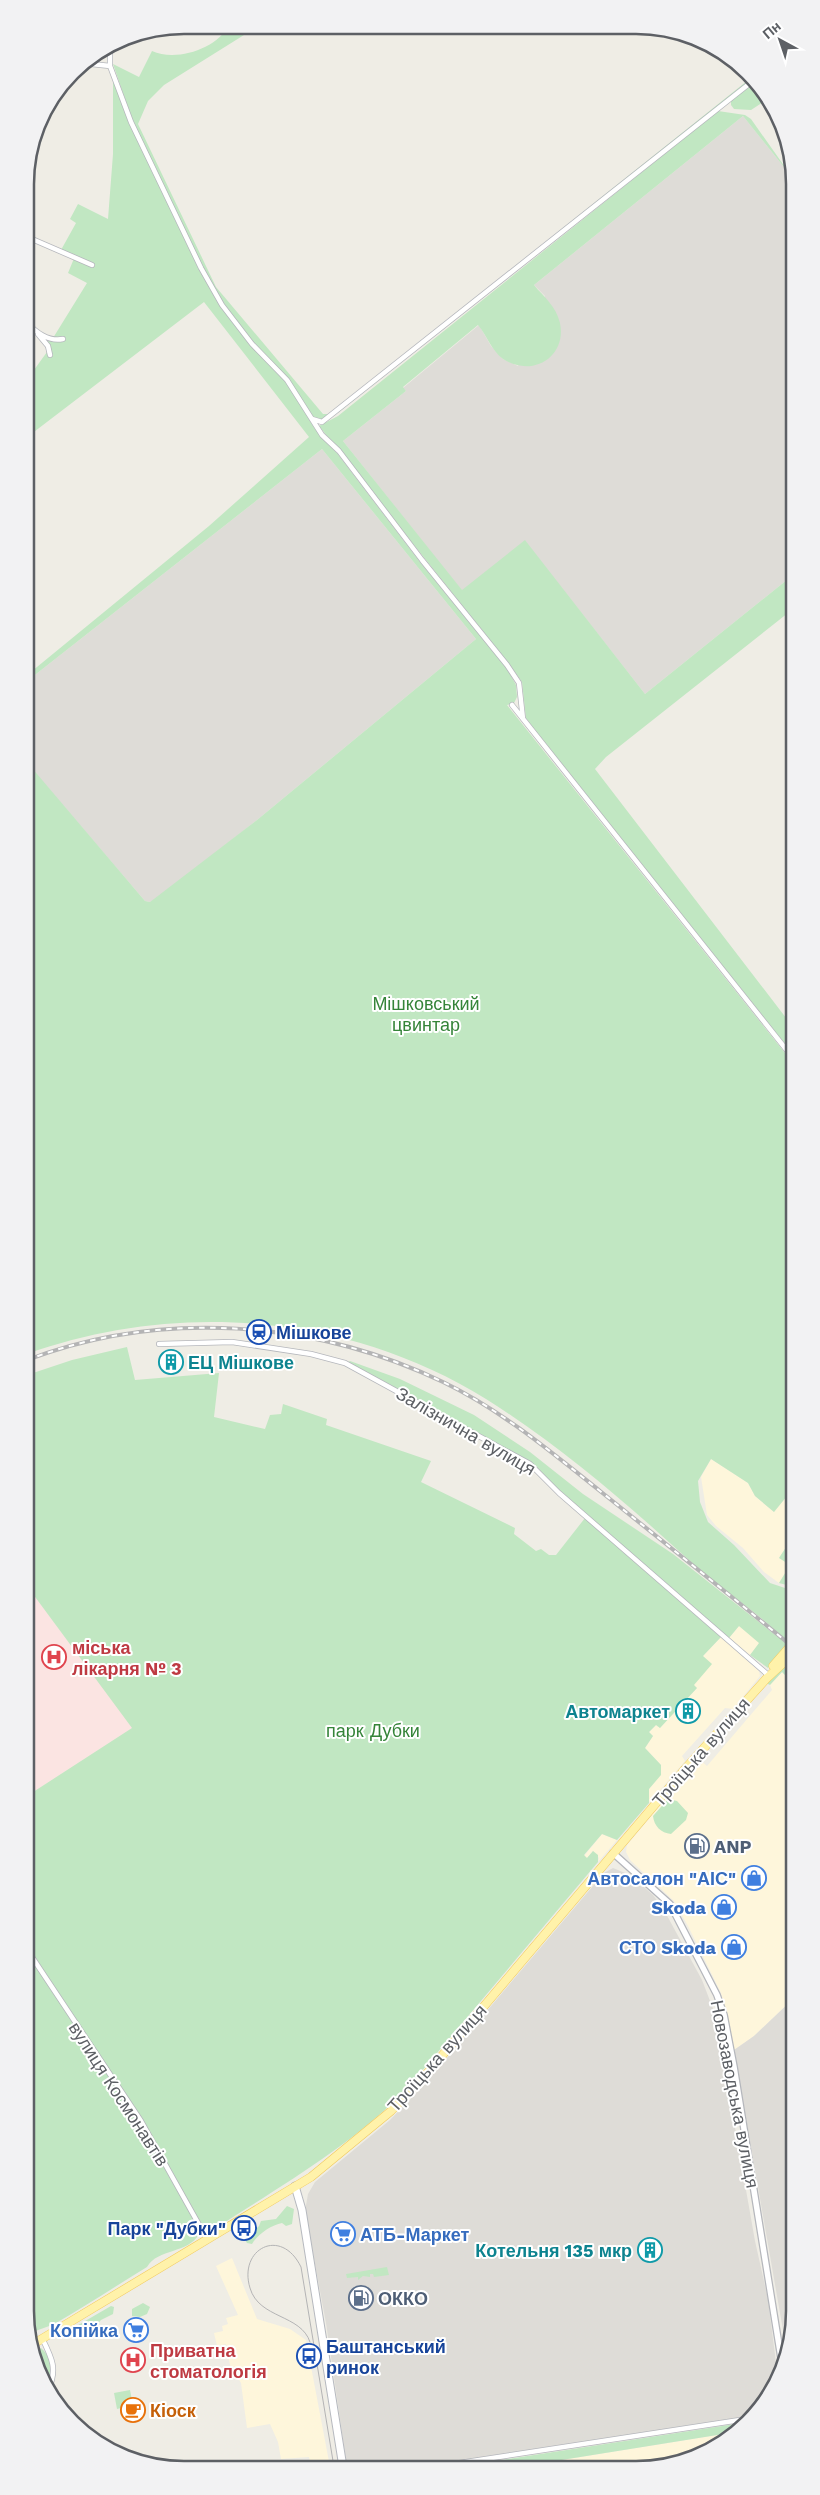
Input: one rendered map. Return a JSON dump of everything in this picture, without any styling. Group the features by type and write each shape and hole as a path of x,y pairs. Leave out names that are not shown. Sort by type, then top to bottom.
{"main road":[{"path":"766,1676 786,1652"},
{"path":"766,1676 786,1660"},
{"name":"Троїцька вулиця","path":"37,2341 207,2240 326,2166 408,2094 766,1676"},
{"path":"294,2186 302,2210 341,2461"}],"street":[{"path":"110,54 110,66 131,122 212,288 252,344 287,380 317,427 507,665 519,683 523,719"},
{"path":"94,64 110,66"},
{"path":"317,427 748,85"},
{"path":"34,240 92,265"},
{"path":"36,331 54,340 63,339"},
{"path":"36,331 48,346 50,355"},
{"path":"311,418 322,422"},
{"path":"512,705 786,1049"},
{"name":"Залізнична вулиця","path":"159,1344 232,1342 311,1354 356,1368 534,1467 559,1493 766,1676"},
{"name":"Новозаводська вулиця","path":"613,1853 670,1904 718,1995 724,2015 734,2067 780,2351"},
{"name":"вулиця Космонавтів","path":"34,1960 155,2145 186,2205 207,2240"},
{"path":"42,2338 53,2359 55,2371 51,2381"},
{"path":"473,2461 738,2420"}],"shaded area":[{"path":"743,116 785,169 786,581 645,694 525,541 462,591 343,441 406,391 403,388 479,325 491,346 503,359 518,366 545,296 534,285"},
{"path":"322,449 476,639 257,820 156,900 150,902 145,901 34,771 34,676"},
{"path":"711,1459 748,1483 755,1496 774,1512 786,1497 786,1547 779,1558 786,1562 786,1572 779,1583 764,1572 743,1548 716,1526 707,1515 701,1477"},
{"name":"міська лікарня № 3","path":"34,1595 133,1728 34,1792"},
{"path":"739,1626 760,1643 750,1655 729,1638"},
{"path":"721,1637 759,1671 760,1676 733,1709 725,1708 682,1756 685,1761 649,1803 649,1789 661,1774 661,1765 645,1748 653,1736 649,1732 656,1725 660,1728 697,1688 693,1685 703,1656"},
{"path":"782,1672 785,1675 786,2006 754,2036 734,2050 721,1993 688,1926 674,1901 630,1860 626,1852 627,1845 699,1759 707,1766 772,1690 770,1685"},
{"path":"602,1834 617,1840 598,1862 599,1858 593,1851 587,1858 584,1856"},
{"path":"613,1868 630,1875 653,1895 664,1910 702,1980 715,2014 755,2241 768,2299 776,2364 775,2368 761,2394 742,2417 459,2461 346,2461 326,2323 305,2211 308,2194 315,2182 390,2120 424,2085 604,1873"},
{"path":"786,2006 786,2321 784,2335 734,2050 754,2036"},
{"path":"232,2258 257,2319 290,2329 306,2340 329,2461 310,2461 309,2457 281,2459 278,2442 270,2424 247,2428 241,2383 230,2365 226,2344 217,2346 214,2333 223,2331 222,2326 228,2324 226,2318 238,2315 216,2266"},
{"path":"720,2434 693,2450 665,2458 646,2461 555,2461"}],"green space":[{"path":"222,34 246,34 164,85 148,101 138,124 216,287 323,414 330,414 746,82 747,84 339,412 322,420 312,416 289,380 259,350 215,292 133,122 113,64 139,77 152,51 172,55 184,54 206,47"},
{"name":"Мішковський цвинтар","path":"113,77 210,289 222,307 286,381 315,429 337,453 420,562 506,667 516,685 517,697 514,703 507,705 786,1054 786,1497 774,1512 755,1496 748,1483 711,1459 698,1481 700,1502 708,1522 734,1545 770,1583 786,1588 786,1649 768,1668 750,1655 759,1643 739,1626 729,1638 560,1492 535,1465 347,1363 350,1361 400,1379 474,1415 530,1452 583,1494 673,1554 779,1638 781,1636 701,1571 624,1502 543,1438 486,1399 433,1370 378,1349 321,1333 262,1324 202,1322 143,1326 84,1337 34,1352 34,770 145,901 150,902 257,820 476,639 322,449 34,676 34,669 209,526 309,437 204,302 34,432 34,370 47,352 47,347 34,332 53,338 87,283 68,273 75,256 61,250 76,223 70,219 78,204 108,219 113,154"},
{"path":"749,86 762,103 751,110 734,109 731,101"},
{"path":"718,111 745,115 751,119 785,169 743,116 534,285 553,307 560,323 561,335 558,346 545,361 536,365 525,366 503,359 478,325 403,387 406,391 343,441 462,590 525,540 645,694 786,581 786,615 606,757 595,769 786,1018 786,1045 526,719 522,682 319,426 338,416"},
{"name":"парк Дубки","path":"127,1347 135,1380 219,1373 214,1417 265,1429 270,1415 281,1414 283,1404 327,1419 326,1425 431,1461 421,1482 515,1528 514,1534 536,1551 541,1549 549,1555 556,1555 585,1518 721,1637 703,1656 712,1664 694,1685 697,1688 660,1728 656,1725 649,1732 653,1736 645,1748 661,1765 661,1775 649,1789 649,1803 617,1840 602,1834 584,1855 587,1858 593,1851 598,1855 598,1862 405,2091 360,2131 290,2181 216,2228 206,2228 199,2221 195,2223 199,2234 188,2245 165,2253 152,2261 147,2267 56,2323 36,2331 34,2321 34,1791 132,1728 34,1595 34,1373 72,1360"},
{"path":"786,1547 786,1562 779,1558"},
{"path":"786,1572 786,1585 779,1583"},
{"path":"786,1664 786,1675 782,1672 770,1685 766,1683"},
{"path":"668,1799 677,1801 688,1813 686,1820 671,1834 659,1828 653,1816"},
{"path":"287,2206 294,2209 292,2224 286,2226 282,2223 273,2226 261,2234 252,2244 247,2243 245,2240 259,2226 261,2221 276,2219"},
{"path":"387,2267 389,2275 374,2277 373,2274 370,2274 370,2277 363,2276 358,2280 358,2277 347,2278 346,2274"},
{"path":"143,2303 150,2307 147,2314 140,2317 132,2316 132,2309"},
{"path":"111,2306 114,2307 113,2314 101,2320 93,2329 78,2337 72,2333 73,2328"},
{"path":"41,2348 45,2352 50,2362 50,2378 45,2368 39,2349"},
{"path":"130,2390 133,2405 117,2409 114,2393"},
{"path":"734,2424 720,2434 555,2461 496,2461"}],"tram line":[{"path":"310,2342 298,2326 262,2306 250,2288 248,2274 250,2263 256,2253 264,2248 273,2245 283,2248 293,2255 301,2267 333,2461"}],"railway":[{"path":"34,1358 78,1344 130,1333 183,1328 237,1329 290,1334 342,1345 394,1361 443,1382 505,1418 563,1461 786,1641"}],"place":[{"name":"Мішкове","path":"259,1332"},
{"name":"ЕЦ Мішкове","path":"171,1362"},
{"name":"міська лікарня № 3","path":"54,1657"},
{"name":"Автомаркет","path":"688,1711"},
{"name":"ANP","path":"697,1846"},
{"name":"Автосалон \"АІС\"","path":"754,1878"},
{"name":"Skoda","path":"724,1907"},
{"name":"СТО Skoda","path":"734,1947"},
{"name":"Парк \"Дубки\"","path":"244,2228"},
{"name":"АТБ-Маркет","path":"343,2234"},
{"name":"Котельня 135 мкр","path":"650,2250"},
{"name":"ОККО","path":"361,2298"},
{"name":"Копійка","path":"136,2330"},
{"name":"Баштанський ринок","path":"309,2356"},
{"name":"Приватна стоматологія","path":"133,2360"},
{"name":"Кіоск","path":"133,2410"}]}
